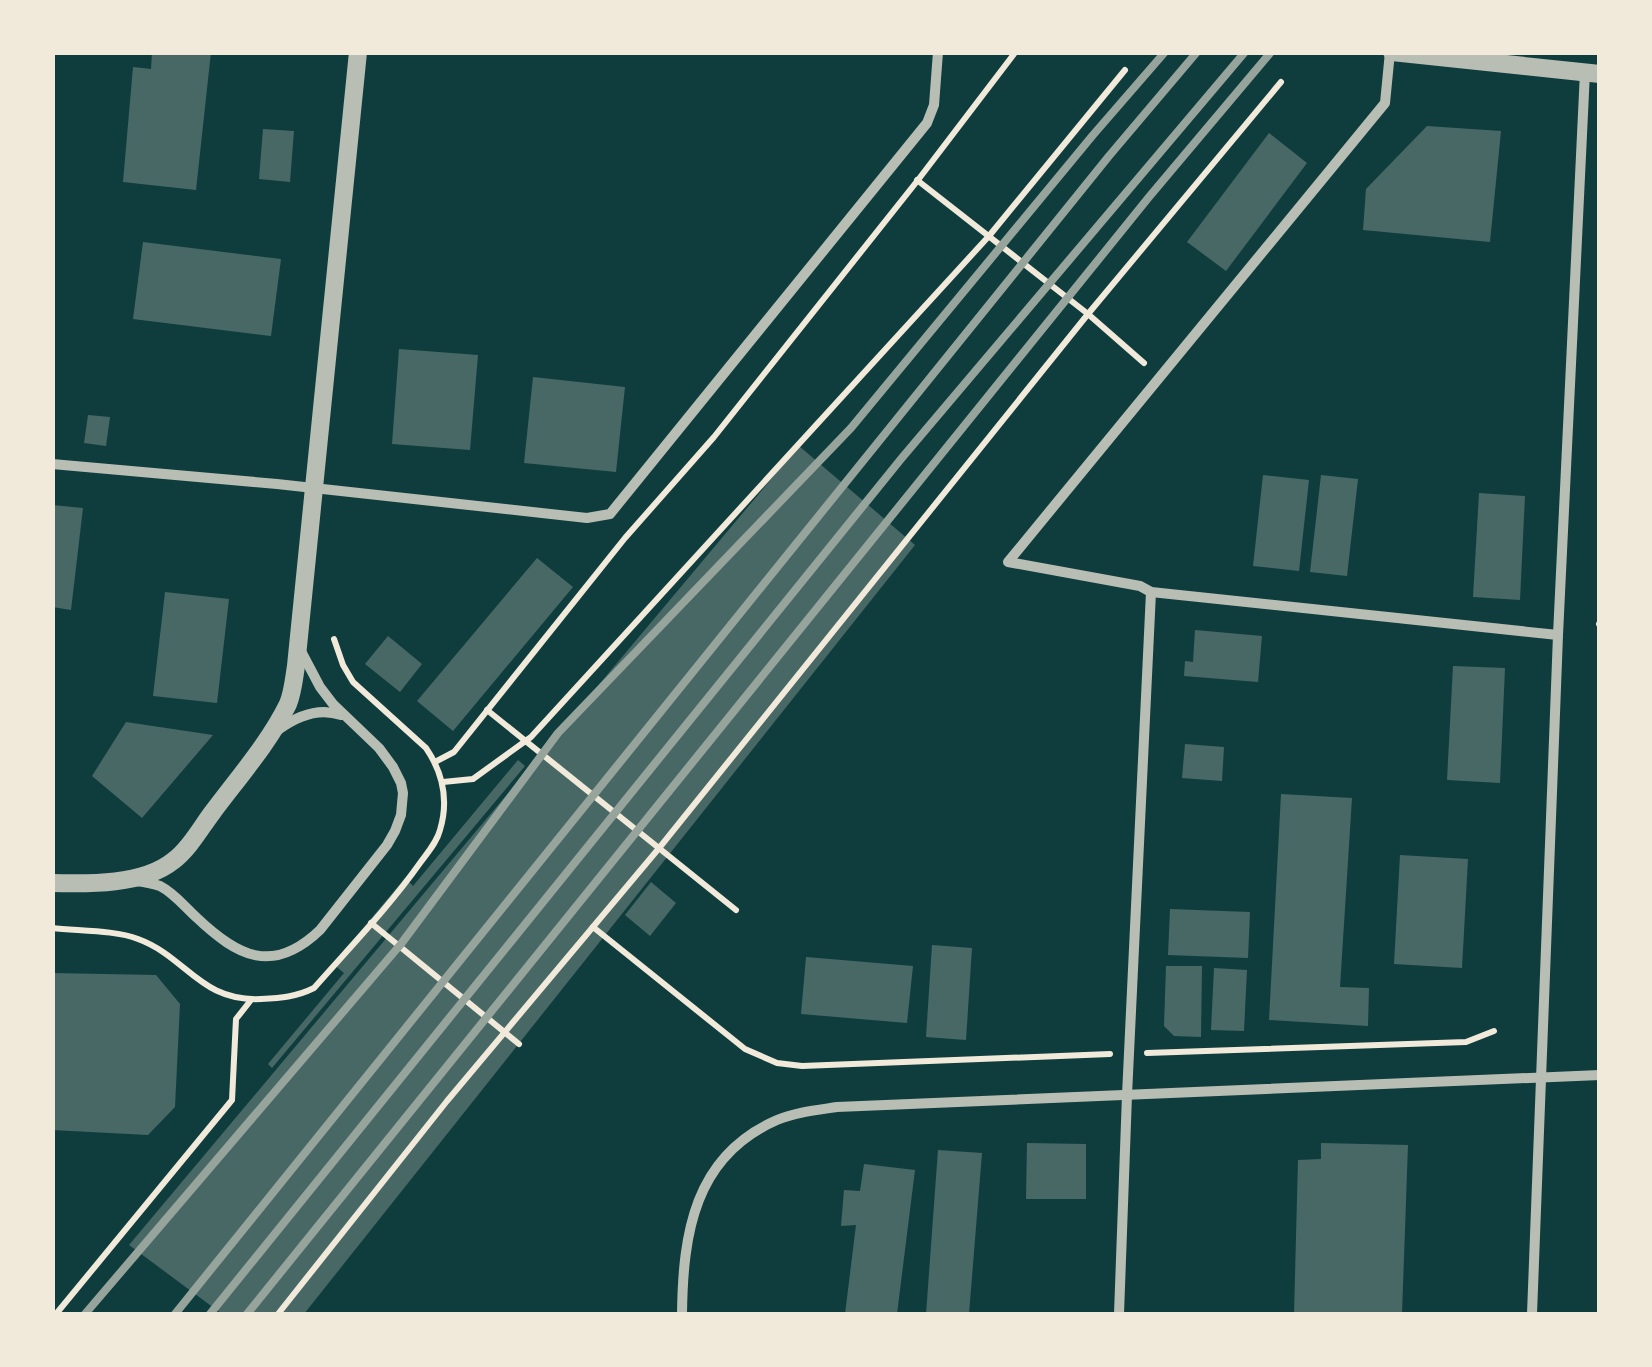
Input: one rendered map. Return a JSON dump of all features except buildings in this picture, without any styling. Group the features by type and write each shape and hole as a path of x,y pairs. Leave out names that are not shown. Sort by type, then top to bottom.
{"street":[{"path":"52,884 120,880 147,874 172,862 264,743 290,700 358,52"},
{"path":"52,464 587,518 610,514 932,114 938,52"},
{"path":"1558,635 1151,592 1140,586 1008,562 1385,103 1391,52 1592,73"},
{"path":"1532,1314 1558,635 1592,73 1586,52"},
{"path":"1120,1314 1151,592"},
{"path":"120,880 163,887 234,948 265,958 292,951 320,930 387,845 402,815 402,784 379,748 320,688 296,642"},
{"path":"264,743 302,715 328,711 346,717"},
{"path":"682,1314 683,1266 690,1222 706,1182 730,1152 751,1134 779,1119 809,1111 1600,1076"}],"path":[{"path":"435,762 454,752 625,538 714,437 1014,54"},
{"path":"443,782 473,779 525,741 989,236 1125,70"},
{"path":"278,1314 446,1101 660,848 1088,314 1281,82"},
{"path":"897,161 1088,314 1160,378"},
{"path":"488,710 736,910"},
{"path":"371,924 519,1044"},
{"path":"592,927 745,1049 778,1063 802,1066 1466,1042 1494,1031"},
{"path":"52,928 132,936 219,993 251,1000 236,1018 232,1100 56,1314"}],"railway":[{"path":"85,1314 401,944 558,733 851,428 1165,52"},
{"path":"175,1314 1197,52"},
{"path":"210,1314 901,459 1245,52"},
{"path":"247,1314 1149,197 1271,52"}]}
